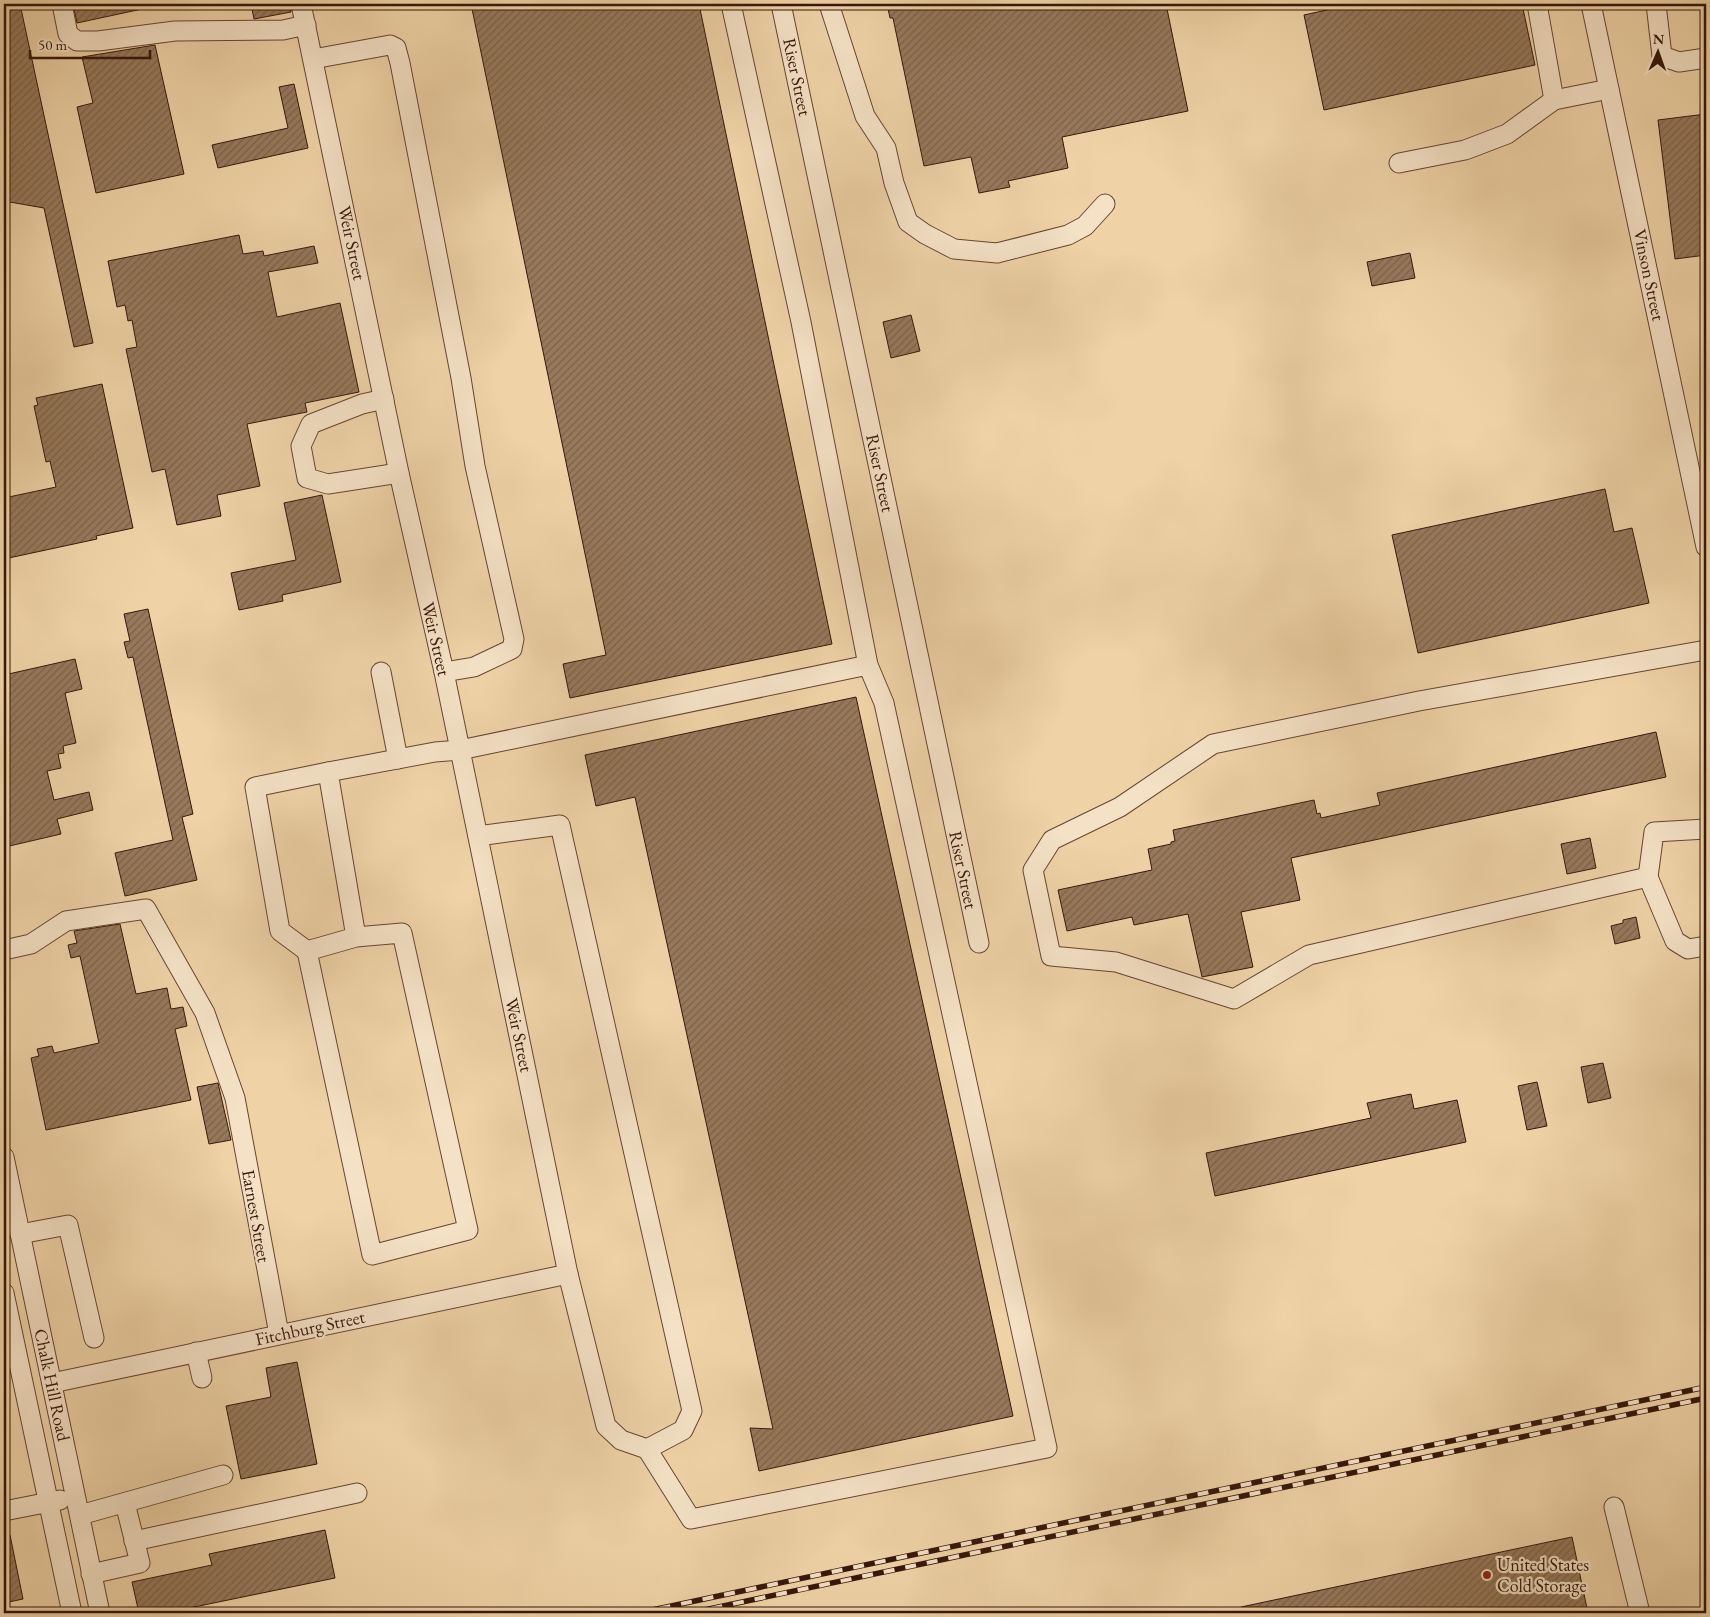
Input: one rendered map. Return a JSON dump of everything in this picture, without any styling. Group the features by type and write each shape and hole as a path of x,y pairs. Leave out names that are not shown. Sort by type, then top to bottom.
{"street":[{"path":"62,4 68,34 77,41 98,41 176,31 283,30 306,25"},
{"name":"Weir Street","path":"301,4 399,473 444,672 568,1274 606,1426 621,1440 647,1449"},
{"path":"478,836 560,825 692,1411 683,1430 647,1449 691,1519 1046,1448 884,703 868,665 801,322 731,4"},
{"name":"Riser Street","path":"781,4 979,943"},
{"path":"829,4 865,116 886,148 894,183 908,222 925,234 954,249 997,253 1068,235 1085,226 1105,204"},
{"path":"1537,4 1554,100"},
{"name":"Vinson Street","path":"1591,4 1702,510 1706,547"},
{"path":"1656,4 1662,56 1679,62 1706,58"},
{"path":"313,59 390,45 396,48 400,63 461,378 475,466 514,639 512,650 474,667 444,672"},
{"path":"1399,163 1465,150 1507,134 1554,100 1609,89"},
{"path":"384,399 362,404 311,424 301,446 307,478 328,484 399,473"},
{"path":"1648,877 1309,955 1234,999 1116,962 1051,956 1033,870 1052,840 1120,807 1213,744 1419,701 1706,650"},
{"path":"306,951 356,937 402,933 468,1230 372,1255 306,951 280,931 255,786 435,752 460,750 868,665"},
{"path":"381,672 398,759"},
{"path":"328,772 356,937"},
{"path":"1706,829 1654,832 1648,877 1676,941 1688,949 1706,946"},
{"name":"Earnest Street","path":"4,950 31,944 66,921 146,909 205,1013 234,1098 279,1334"},
{"name":"Chalk Hill Road","path":"4,1157 100,1613"},
{"path":"20,1234 68,1225 94,1338"},
{"name":"Fitchburg Street","path":"52,1383 568,1274"},
{"name":"Chalk Hill Road","path":"4,1293 72,1613"},
{"path":"196,1352 202,1378"},
{"path":"4,1511 49,1502 78,1506 125,1503 223,1475"},
{"path":"134,1541 357,1493"},
{"path":"91,1574 140,1562 125,1503"},
{"path":"1614,1507 1640,1613"}],"building":[{"path":"4,4 20,4 93,343 74,347 44,208 4,201"},
{"path":"73,4 141,4 142,9 77,23"},
{"path":"251,4 290,4 291,12 254,19"},
{"path":"471,4 699,4 832,644 570,698 563,664 606,655"},
{"path":"887,4 1166,4 1188,111 1062,137 1068,168 1008,181 1010,187 979,193 971,157 924,166 893,18 890,18"},
{"path":"1345,4 1522,4 1535,65 1324,110 1304,15 1345,6"},
{"path":"155,45 184,174 96,193 77,107 93,103 82,57"},
{"path":"294,84 308,148 218,168 212,145 288,128 279,87"},
{"path":"1706,114 1706,255 1675,259 1658,120"},
{"path":"239,235 243,254 263,251 264,256 314,246 318,263 268,272 277,317 340,303 359,392 305,403 307,412 247,424 260,486 217,495 221,516 177,525 165,469 152,472 126,349 137,347 132,320 128,321 125,305 117,307 108,261"},
{"path":"1410,253 1415,278 1372,286 1367,262"},
{"path":"911,315 920,351 891,358 883,322"},
{"path":"102,384 133,528 96,536 97,539 4,559 4,498 56,487 50,461 46,462 34,406 38,405 36,398"},
{"path":"1605,489 1614,532 1632,528 1649,603 1418,653 1392,535"},
{"path":"322,495 341,582 282,595 283,601 239,610 231,573 296,560 284,503"},
{"path":"148,609 193,814 182,817 197,880 125,896 115,853 173,840 133,657 128,658 124,642 130,641 124,614"},
{"path":"75,659 82,689 65,693 76,743 63,746 64,753 58,754 61,768 47,771 54,800 89,792 93,810 57,819 61,834 5,847 4,675"},
{"path":"856,697 1013,1416 759,1471 750,1428 773,1429 635,797 596,806 585,755"},
{"path":"1656,732 1666,777 1291,858 1300,900 1241,912 1253,967 1202,977 1188,914 1134,925 1132,917 1067,931 1058,890 1152,870 1148,849 1171,844 1171,842 1175,841 1173,830 1314,800 1317,814 1320,813 1321,818 1380,805 1377,793"},
{"path":"1590,838 1596,868 1567,874 1561,844"},
{"path":"1636,917 1640,938 1615,944 1611,926 1623,923 1623,920"},
{"path":"120,924 136,994 167,988 171,1009 183,1007 187,1026 175,1029 191,1100 46,1130 31,1058 39,1056 37,1049 52,1046 54,1053 99,1043 80,956 71,958 68,945 77,943 74,931"},
{"path":"1603,1063 1611,1098 1588,1103 1581,1067"},
{"path":"1537,1082 1547,1126 1527,1130 1518,1086"},
{"path":"218,1083 231,1140 209,1144 197,1087"},
{"path":"1411,1094 1414,1109 1457,1100 1466,1142 1215,1196 1206,1153 1371,1118 1367,1103"},
{"path":"297,1362 317,1464 241,1479 226,1406 271,1397 266,1368"},
{"path":"325,1530 335,1578 165,1613 139,1613 132,1582 212,1565 209,1554"},
{"path":"10,1535 23,1599 4,1603 4,1536"},
{"name":"United States Cold Storage","path":"1572,1537 1588,1613 1241,1613 1241,1607"}],"railway":[{"path":"638,1613 1706,1387"},
{"path":"690,1613 1706,1398"}],"place":[{"name":"United States Cold Storage","path":"1487,1575"}]}
